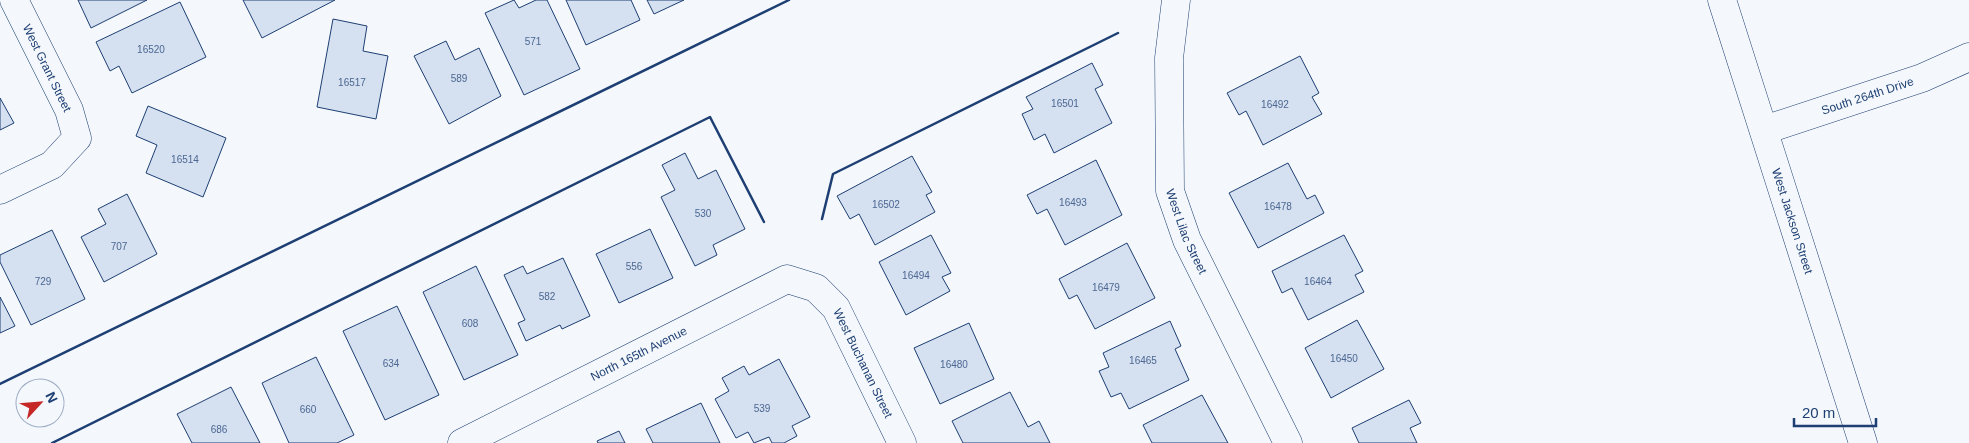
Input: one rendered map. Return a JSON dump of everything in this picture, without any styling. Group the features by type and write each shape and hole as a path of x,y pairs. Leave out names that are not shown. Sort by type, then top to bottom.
{"street":[{"name":"West Grant Street","path":"0,190 52,165 78,138 69,110 14,0"},
{"name":"West Lilac Street","path":"1176,0 1169,58 1170,191 1187,240 1288,443"},
{"name":"West Jackson Street","path":"1722,0 1863,443"},
{"name":"South 264th Drive","path":"1764,130 1922,78 1969,57"},
{"name":"North 165th Avenue","path":"462,443 787,279 816,288"},
{"name":"West Buchanan Street","path":"816,288 836,308 902,443"}],"building":[{"path":"78,0 147,0 91,28"},
{"path":"243,0 335,0 262,38"},
{"path":"514,0 519,8 536,0 547,0 580,69 524,95 485,13"},
{"path":"566,0 631,0 640,20 586,45"},
{"path":"647,0 684,0 654,14"},
{"path":"180,2 206,57 132,93 119,66 110,71 96,42"},
{"path":"333,19 367,26 363,51 388,56 376,119 317,107"},
{"path":"446,41 455,60 479,48 501,96 449,124 414,56"},
{"path":"1300,56 1319,93 1312,97 1322,114 1263,145 1246,111 1239,115 1227,93"},
{"path":"1092,63 1103,85 1095,89 1112,123 1054,153 1045,134 1034,140 1022,114 1033,109 1026,97"},
{"path":"0,98 14,123 0,130"},
{"path":"148,106 226,138 203,197 146,173 157,145 136,136"},
{"path":"685,153 698,179 716,170 745,229 713,245 717,255 695,266 661,197 675,190 662,165"},
{"path":"912,156 932,192 926,195 935,212 875,245 859,214 850,219 837,196"},
{"path":"1096,160 1122,215 1065,245 1047,209 1037,214 1027,195"},
{"path":"1288,163 1307,199 1315,195 1324,213 1258,248 1229,193"},
{"path":"127,194 157,254 104,282 81,237 106,224 98,209"},
{"path":"650,229 673,278 619,303 596,254"},
{"path":"52,230 85,299 31,325 0,262 0,255"},
{"path":"931,235 951,273 942,277 950,291 906,315 879,262"},
{"path":"1344,235 1363,271 1355,275 1364,292 1308,320 1292,288 1282,293 1272,271"},
{"path":"1127,243 1155,298 1095,329 1077,295 1069,299 1059,279"},
{"path":"563,258 590,316 562,329 560,325 526,341 518,323 525,320 504,275 523,266 527,274"},
{"path":"476,266 518,355 464,380 423,292"},
{"path":"0,297 15,326 0,333"},
{"path":"397,306 439,395 385,420 343,331"},
{"path":"1357,320 1384,369 1331,398 1305,348"},
{"path":"1170,321 1181,346 1175,349 1189,380 1129,409 1121,393 1111,397 1099,371 1109,367 1103,353"},
{"path":"969,323 994,379 940,404 914,348"},
{"path":"316,357 354,435 337,443 289,443 262,383"},
{"path":"779,359 810,417 792,426 797,436 784,443 772,443 769,437 754,443 748,432 736,438 715,399 729,391 722,378 744,366 749,375"},
{"path":"231,387 260,443 192,443 177,414"},
{"path":"1010,392 1028,427 1039,421 1050,443 963,443 952,421"},
{"path":"1202,395 1228,443 1152,443 1143,425"},
{"path":"1409,400 1421,423 1410,428 1417,443 1359,443 1352,428"},
{"path":"701,403 720,443 653,443 646,429"},
{"path":"619,431 625,443 598,443 597,441"}],"wall":[{"path":"0,384 789,0"},
{"path":"822,219 833,174 1118,33"},
{"path":"52,443 710,117 764,222"}]}
